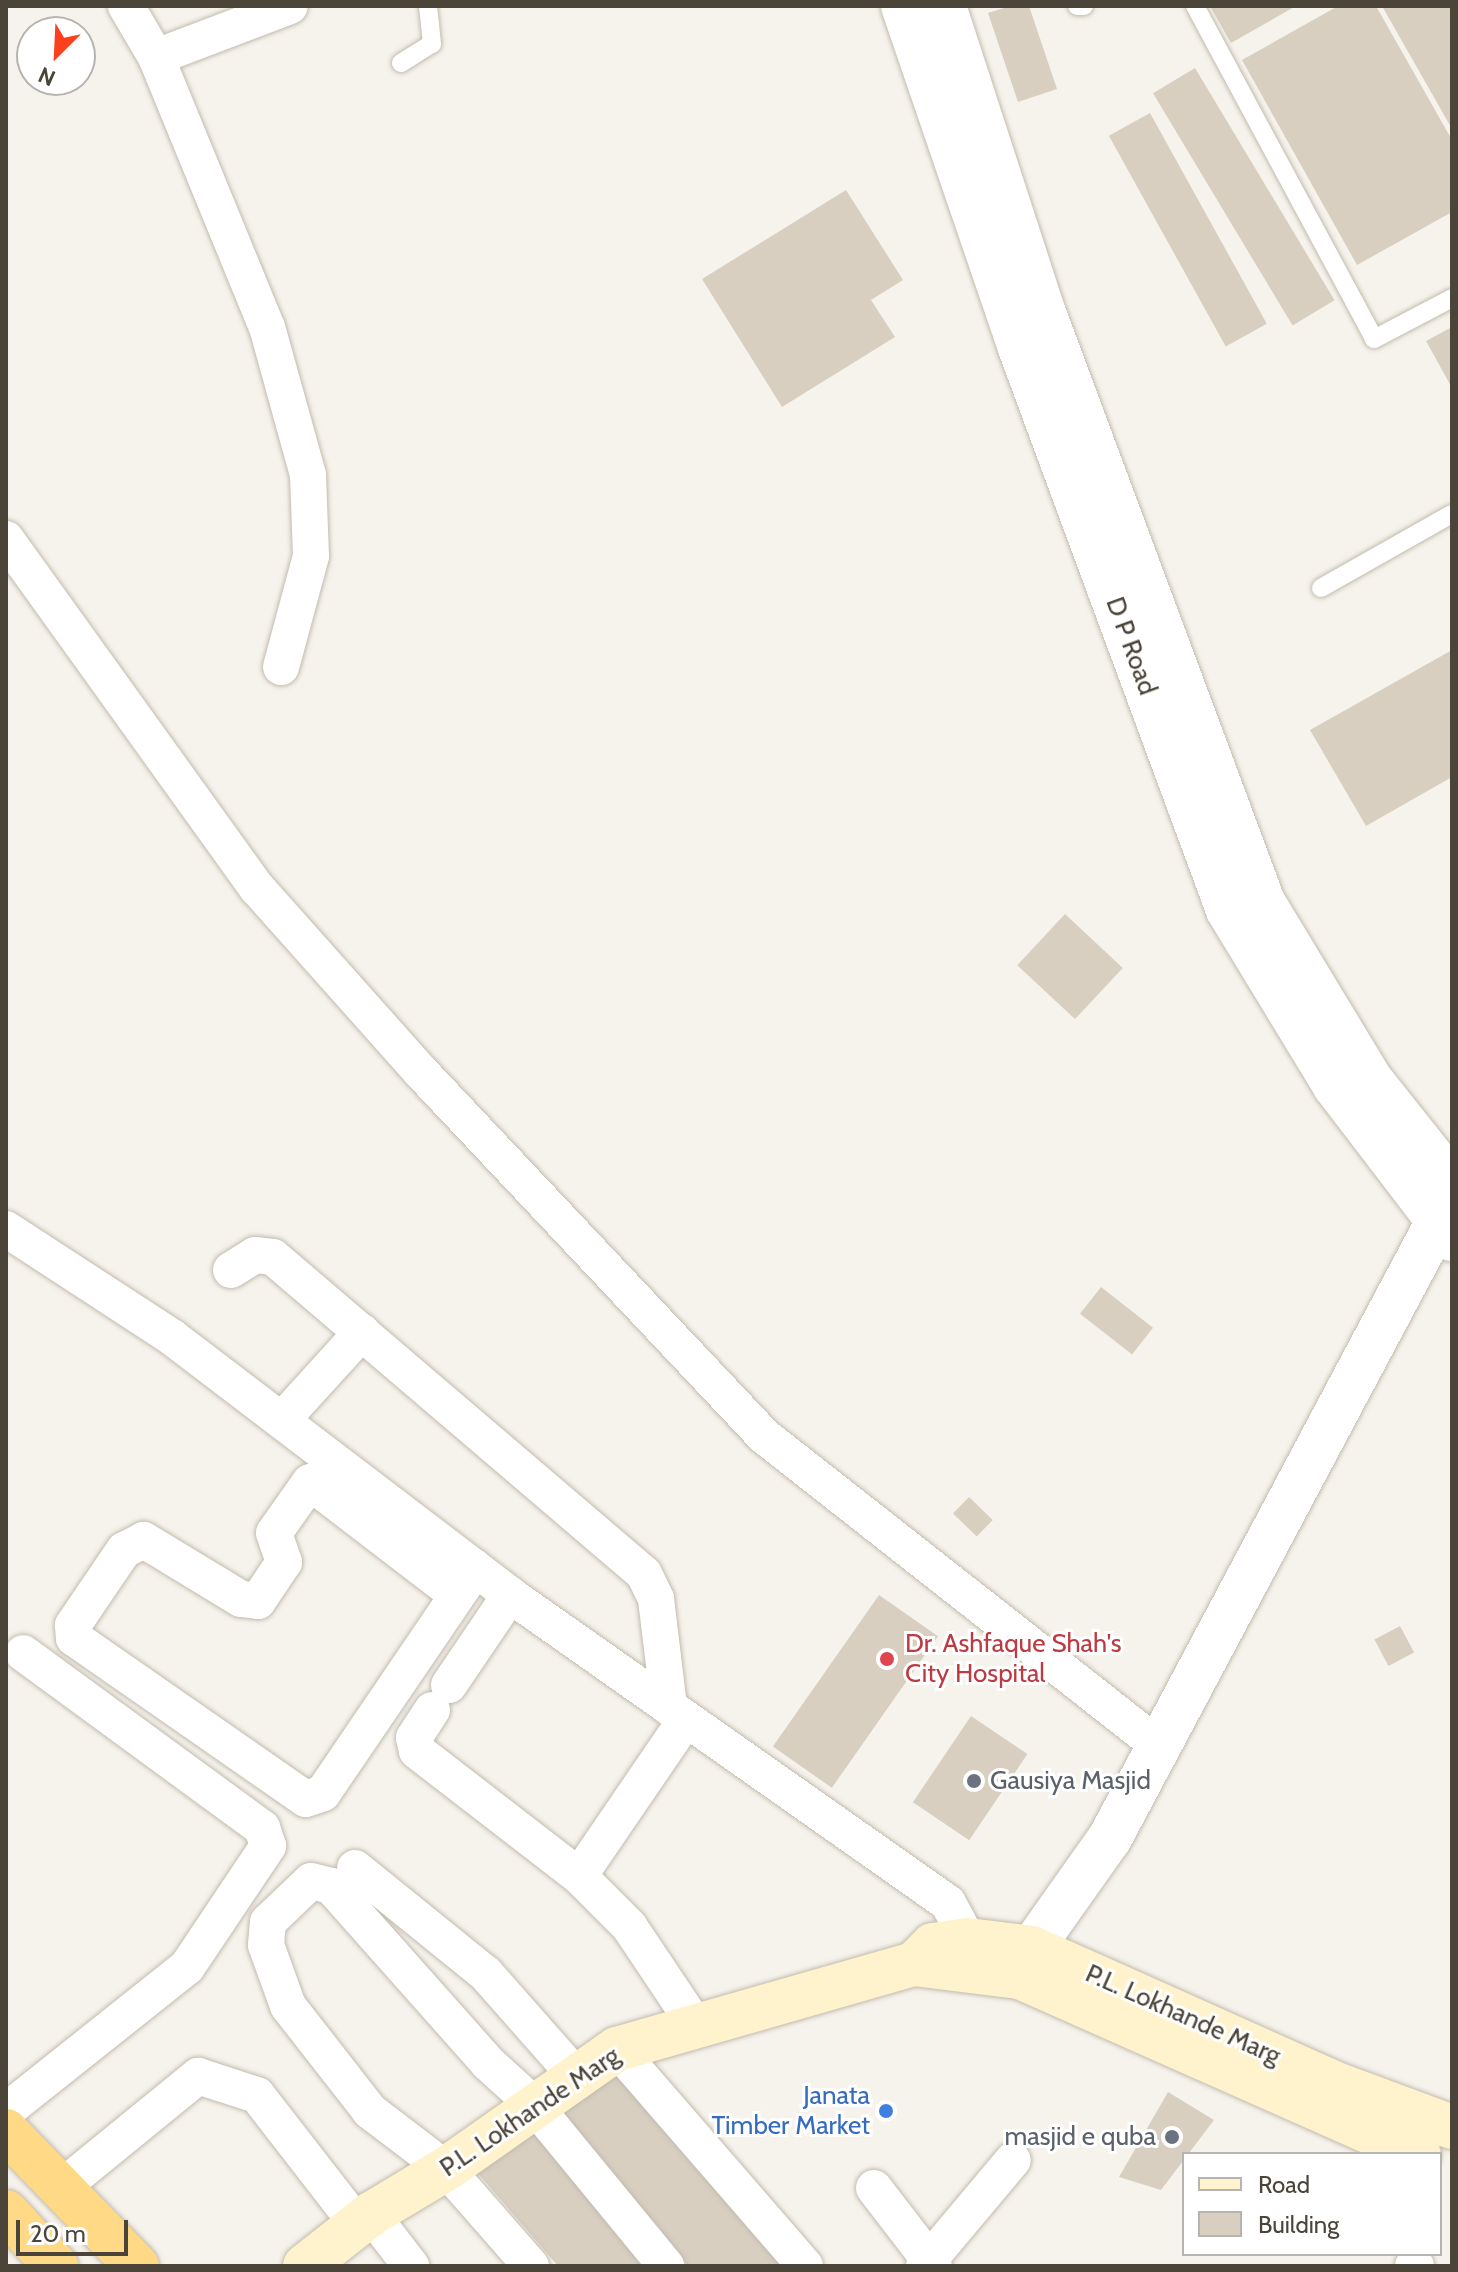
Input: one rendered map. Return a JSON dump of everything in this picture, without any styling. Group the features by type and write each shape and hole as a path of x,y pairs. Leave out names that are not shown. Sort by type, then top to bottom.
{"highway":[{"path":"10,2136 137,2266"},
{"path":"6,2212 56,2266"}],"main road":[{"name":"P.L. Lokhande Marg","path":"305,2266 365,2220 446,2169 533,2104 617,2049 914,1964 933,1945 964,1955 1026,1963 1452,2127"},
{"name":"P.L. Lokhande Marg","path":"1026,1963 1415,2152"}],"street":[{"path":"126,6 156,57 267,327 308,475 311,556 281,667"},
{"path":"156,57 290,6"},
{"name":"D P Road","path":"903,6 1036,342 1228,910 1335,1086 1448,1209"},
{"name":"D P Road","path":"944,6 1036,342"},
{"path":"6,539 257,888 421,1072 764,1436 1159,1746"},
{"path":"1026,1963 1110,1838 1448,1209"},
{"path":"6,1229 168,1333 282,1420 319,1468 466,1581 510,1595 948,1903 964,1955"},
{"path":"231,1270 255,1255 273,1257 644,1574 656,1599 678,1713 579,1876"},
{"path":"282,1420 362,1332"},
{"path":"319,1468 274,1533 284,1562 258,1601 241,1599 144,1540 124,1550 73,1625 74,1638 306,1799 323,1793 466,1581"},
{"path":"510,1595 414,1738 417,1751 579,1876 629,1926 696,2026"},
{"path":"10,2136 187,1967 268,1846 262,1828 23,1653"},
{"path":"355,1868 486,1974 576,2076"},
{"path":"531,2266 446,2169 370,2111 288,2006 266,1945 268,1922 311,1881 331,1886 488,2063 533,2104 666,2266"},
{"path":"617,2049 805,2266"},
{"path":"62,2187 198,2076 257,2095 365,2220 411,2266"},
{"path":"874,2188 929,2264 1013,2160"}],"lane":[{"path":"401,63 432,44 428,6"},
{"path":"1077,6 1084,6"},
{"path":"1195,6 1374,339 1452,298"},
{"path":"1321,588 1452,514"}],"building":[{"path":"1010,6 1029,6 1057,89 1018,102 988,13"},
{"path":"1210,6 1296,6 1231,43"},
{"path":"1338,6 1376,6 1452,140 1452,212 1357,265 1242,60"},
{"path":"1382,6 1452,6 1452,129"},
{"path":"1195,68 1335,300 1293,326 1153,93"},
{"path":"1150,113 1267,324 1226,347 1109,136"},
{"path":"846,190 903,280 871,300 895,337 782,407 702,279"},
{"path":"1452,327 1452,388 1426,341"},
{"path":"1452,650 1452,777 1366,826 1310,730"},
{"path":"1065,914 1123,968 1075,1019 1017,965"},
{"path":"1101,1287 1153,1328 1132,1354 1080,1314"},
{"path":"969,1497 993,1520 977,1536 953,1514"},
{"path":"879,1595 938,1636 832,1788 773,1747"},
{"path":"1400,1626 1414,1652 1388,1666 1374,1640"},
{"name":"Gausiya Masjid","path":"971,1716 1027,1754 969,1840 913,1802"},
{"path":"620,2063 791,2266 688,2266 559,2113"},
{"name":"masjid e quba","path":"1168,2092 1214,2120 1190,2152 1182,2152 1182,2162 1161,2190 1119,2177"},
{"path":"532,2121 657,2266 558,2266 475,2170"}],"place":[{"name":"Dr. Ashfaque Shah's City Hospital","path":"887,1659"},
{"name":"Gausiya Masjid","path":"974,1781"},
{"name":"Janata Timber Market","path":"886,2111"},
{"name":"masjid e quba","path":"1172,2137"}]}
